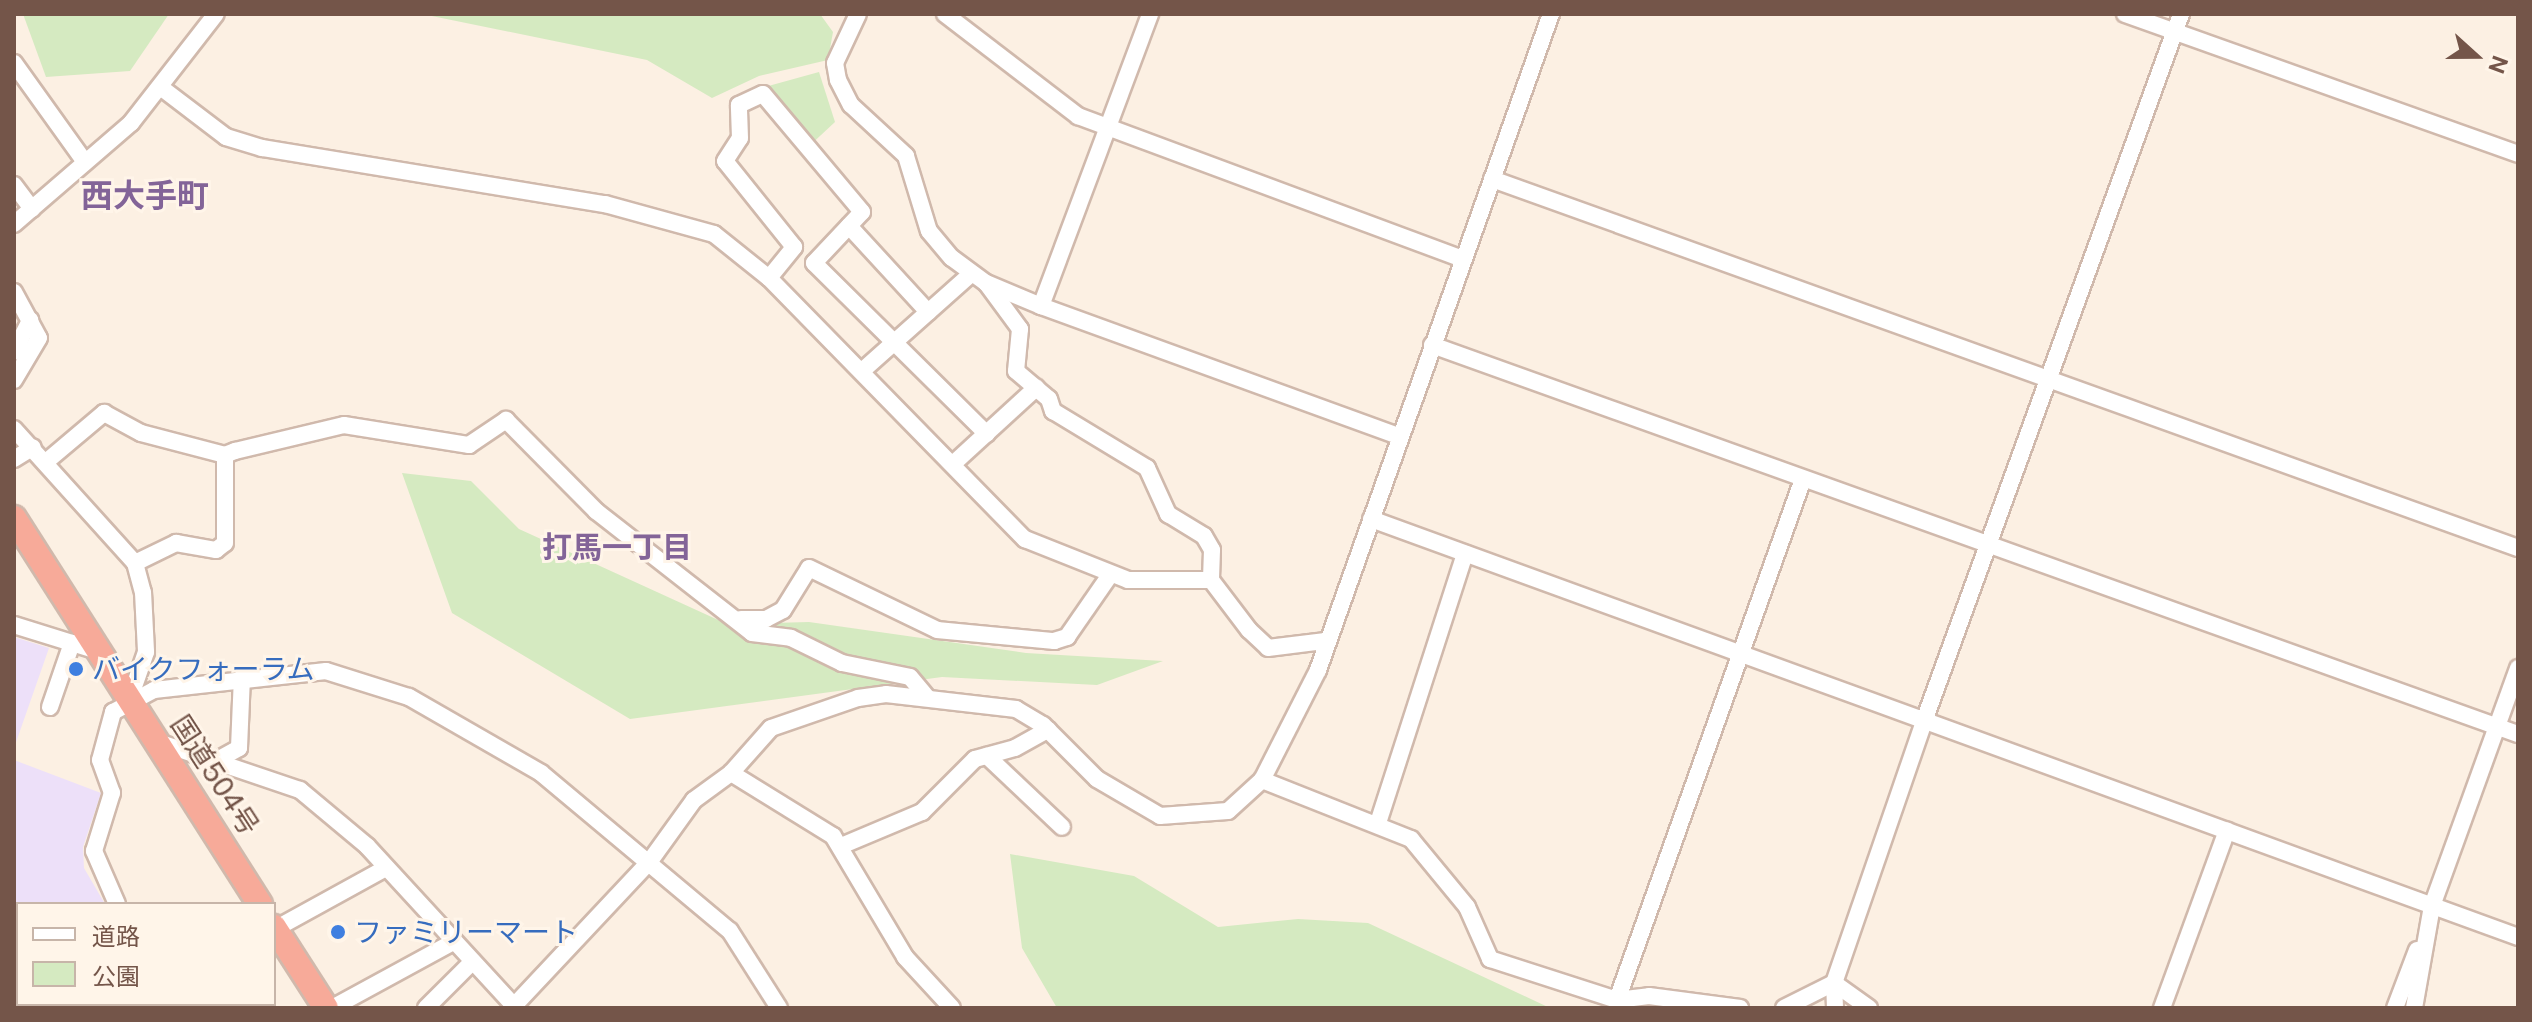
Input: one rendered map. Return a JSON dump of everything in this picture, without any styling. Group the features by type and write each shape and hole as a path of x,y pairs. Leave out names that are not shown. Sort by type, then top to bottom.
{"highway":[{"name":"国道504号","path":"14,518 259,902"},
{"path":"276,931 329,1008"}],"street":[{"path":"14,224 163,89 216,14"},
{"path":"858,14 835,63 838,80 851,105 906,156 929,231 972,273 986,283 1041,306 1399,436"},
{"path":"945,14 1056,103 1109,126 1463,259"},
{"path":"1041,306 1150,14"},
{"path":"158,742 212,763 300,790 386,868 514,1007 650,861 694,800 731,773 771,728 858,698 927,697 1016,709 1048,730 1097,779 1160,816 1228,811 1262,780 1318,670 1324,641 1371,519 1551,14"},
{"path":"2125,14 2518,154"},
{"path":"1835,1008 1834,983 1924,721 2051,381 2181,14"},
{"path":"17,72 85,162"},
{"path":"163,89 226,137 665,217 714,234 769,278 1025,539 1110,575 1211,580"},
{"path":"769,278 794,247 725,161 740,138 739,105 763,94 862,212 814,263 896,340 987,434"},
{"path":"1492,179 2518,548"},
{"path":"14,185 32,209"},
{"path":"849,226 928,312"},
{"path":"862,371 972,273"},
{"path":"986,283 1020,329 1016,371 1036,388 1053,411 1147,468 1168,514 1204,536 1212,550 1211,580 1268,648 1324,641"},
{"path":"14,292 39,338 14,380"},
{"path":"14,352 30,320"},
{"path":"1432,345 2518,734"},
{"path":"953,464 1036,388"},
{"path":"47,461 104,413 141,433 225,455 344,425 469,445 506,420 596,511 741,619 752,633 791,638 842,663 910,677 927,697"},
{"path":"14,429 47,461 135,563 143,592 146,652 130,698 108,720 100,760 112,793 95,863 116,902"},
{"path":"14,459 33,447"},
{"path":"135,563 176,543 216,550 225,543 225,455"},
{"path":"1617,1000 1803,479"},
{"path":"1371,519 2518,937"},
{"path":"1378,823 1465,554"},
{"path":"741,619 766,619 783,610 809,568 937,630 1054,641 1067,637 1110,575"},
{"path":"14,625 98,651"},
{"path":"50,707 72,643"},
{"path":"2414,1008 2432,906 2518,668"},
{"path":"130,698 242,677 326,671 409,697 541,773 650,861 730,931 779,1008"},
{"path":"212,763 239,748 242,677"},
{"path":"841,846 922,812 975,759 1048,730"},
{"path":"987,756 1062,827"},
{"path":"731,773 790,806 841,846 905,957 952,1008"},
{"path":"1262,780 1378,823 1411,839 1433,858 1467,907 1490,959 1617,1000 1649,996 1740,1008"},
{"path":"2162,1008 2227,830"},
{"path":"276,927 386,868"},
{"path":"2395,1008 2427,927"},
{"path":"329,1008 453,942"},
{"path":"426,1008 472,962"},
{"path":"1784,1008 1834,983"},
{"path":"1834,983 1869,1008"}],"shaded area":[{"path":"14,637 49,648 14,748"},
{"path":"14,760 101,793 83,847 84,868 104,902 16,902 16,1006 94,1008 14,1008"}],"green space":[{"path":"23,14 169,14 130,71 46,77"},
{"path":"422,14 820,14 833,32 828,60 759,76 712,98 647,60"},
{"path":"819,72 835,122 806,149 750,91"},
{"path":"402,473 471,481 519,529 727,624 809,622 1026,653 1163,661 1097,685 942,677 630,719 452,613"},
{"path":"1010,854 1134,876 1218,927 1298,919 1368,923 1550,1008 1057,1008 1022,948"}],"place":[{"name":"バイクフォーラム","path":"76,669"},
{"name":"ファミリーマート","path":"338,932"}],"district":[{"name":"西大手町","path":"145,196"},
{"name":"打馬一丁目","path":"617,547"}]}
